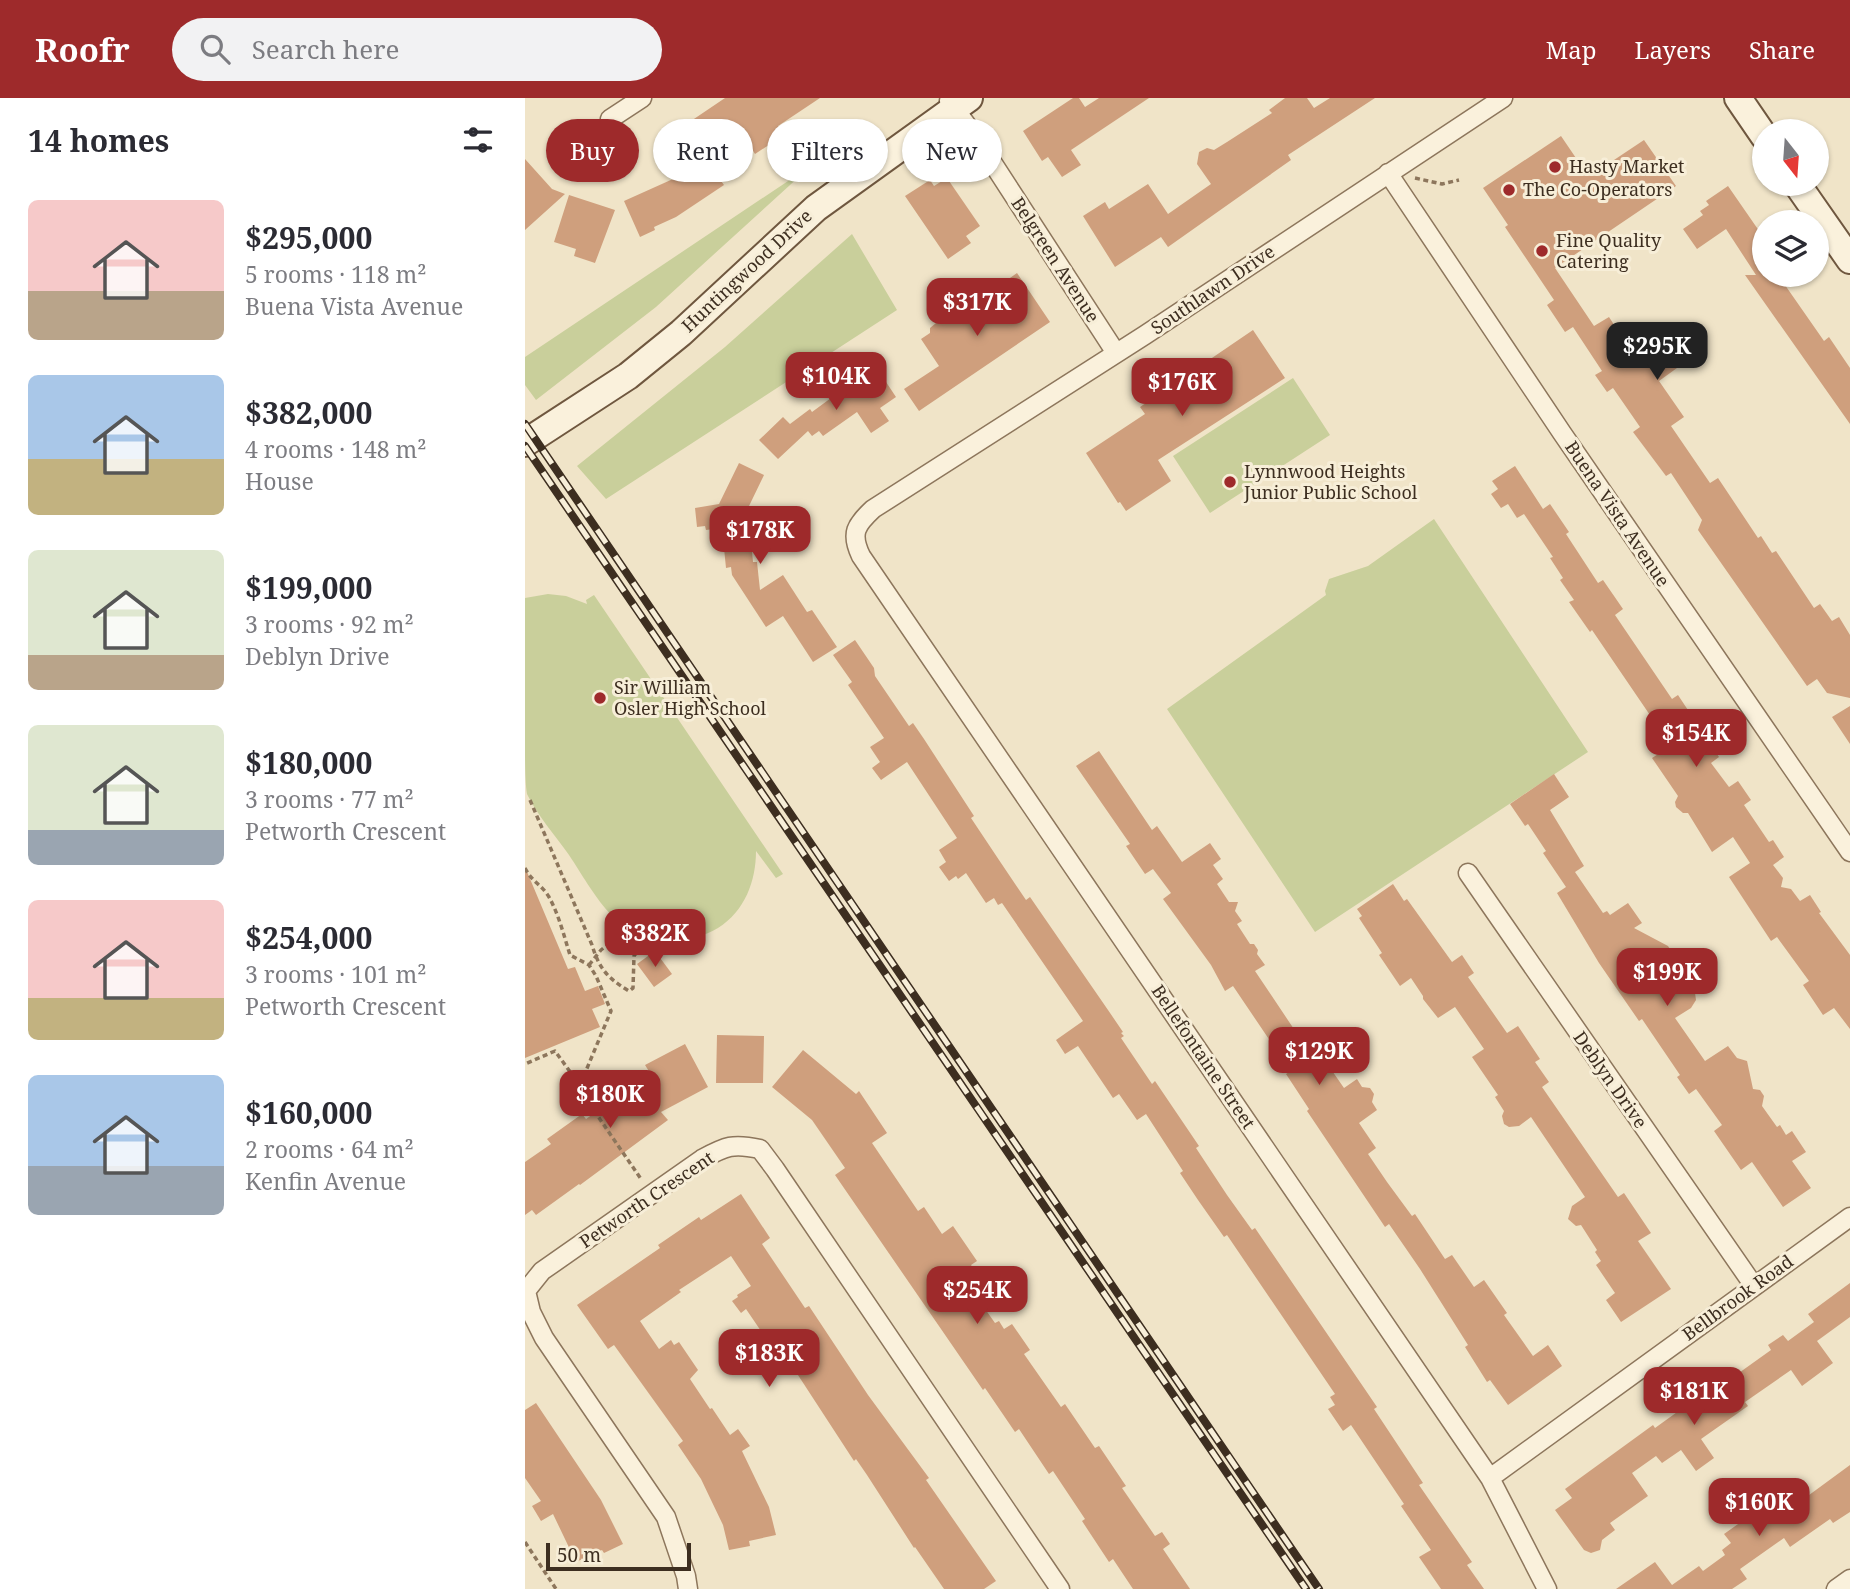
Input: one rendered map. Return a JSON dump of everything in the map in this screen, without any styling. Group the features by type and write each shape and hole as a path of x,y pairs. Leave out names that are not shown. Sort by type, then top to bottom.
{"street":[{"path":"610,119 642,98"},
{"name":"Southlawn Drive","path":"856,530 862,519 873,509 1503,98"},
{"path":"1738,98 1753,119"},
{"name":"Belgreen Avenue","path":"956,102 977,139 1117,352"},
{"name":"Huntingwood Drive","path":"525,443 628,376 681,333 815,208 956,102"},
{"name":"Buena Vista Avenue","path":"1388,173 1562,433 1850,852"},
{"path":"1805,196 1850,260"},
{"name":"Bellefontaine Street","path":"856,530 854,542 861,556 1490,1478 1547,1589"},
{"name":"Deblyn Drive","path":"1468,873 1753,1286"},
{"name":"Petworth Crescent","path":"688,1589 666,1517 544,1338 531,1312 526,1291 542,1271 702,1159 727,1146 743,1145 760,1149 1060,1589"},
{"name":"Bellbrook Road","path":"1490,1478 1850,1217"},
{"path":"1836,1589 1850,1579"}],"path":[{"path":"1415,178 1442,184 1459,180"},
{"path":"530,800 597,964 618,985 632,991 635,977 634,956 646,940"},
{"path":"525,868 531,880 543,888 550,898 570,955 589,964 596,976 611,1016 585,1073 571,1073 555,1051 525,1064"},
{"path":"589,964 627,929"},
{"path":"576,1074 575,1083 652,1195"},
{"path":"525,1542 557,1589"}],"green space":[{"path":"787,182 793,182 656,307 536,400 525,385 525,357"},
{"path":"852,234 897,310 606,499 577,466 725,347"},
{"path":"1293,378 1330,435 1210,513 1173,456"},
{"path":"1434,519 1588,752 1315,932 1167,709 1326,595 1329,579 1368,566"},
{"path":"548,594 566,596 587,604 586,600 594,595 783,874 776,878 756,851 754,873 742,904 727,921 712,931 687,940 667,941 633,932 620,923 598,899 527,794 525,598"}],"building":[{"path":"725,98 820,98 788,119 767,119 767,146 755,154 753,119 694,119"},
{"path":"1073,98 1079,98 1085,107 1099,98 1149,98 1071,150 1081,165 1062,177 1048,157 1042,161 1023,131"},
{"path":"1285,98 1307,98 1314,108 1330,98 1375,98 1288,155 1291,160 1168,247 1161,237 1115,267 1083,216 1105,202 1109,209 1148,184 1168,214 1211,184 1197,164 1199,152 1207,148 1214,150 1227,142 1272,113 1269,110"},
{"path":"1561,136 1578,161 1605,166 1644,140 1676,186 1555,268 1594,326 1609,317 1633,354 1656,338 1677,368 1659,381 1684,417 1671,426 1710,483 1718,478 1758,538 1761,536 1772,553 1776,551 1814,608 1820,604 1832,621 1839,617 1850,635 1850,698 1827,693 1817,679 1807,686 1698,530 1702,520 1671,473 1666,476 1633,432 1640,427 1613,388 1607,392 1595,375 1602,371 1573,327 1565,332 1547,305 1554,300 1505,227 1508,225 1483,188"},
{"path":"525,159 552,189 565,194 525,230"},
{"path":"666,182 722,182 724,185 640,237 624,201"},
{"path":"927,182 931,182 934,186 940,182 950,182 980,226 966,236 971,243 948,259 905,196"},
{"path":"1728,186 1752,221 1752,269 1726,229 1697,249 1683,229 1703,215 1700,211 1709,205 1706,201"},
{"path":"569,195 615,210 595,263 574,256 576,249 554,242"},
{"path":"1017,273 1050,322 919,411 904,389 939,366 921,339 930,333 930,328 936,323 952,319"},
{"path":"1745,275 1752,275 1752,285"},
{"path":"1753,287 1786,287 1824,341 1829,337 1850,368 1850,424"},
{"path":"1253,330 1285,378 1158,460 1171,481 1126,511 1086,453 1145,414 1140,407"},
{"path":"874,364 896,397 880,408 889,421 871,433 857,412 823,436 819,431 812,436 808,431 778,459 759,440 783,417 790,424 810,409 812,412 846,387 844,384 852,377"},
{"path":"739,463 764,475 736,533 750,531 753,562 757,562 760,590 783,575 807,612 812,610 837,647 813,662 783,616 766,627 732,575 731,567 726,568 722,528 706,530 705,526 697,527 695,508 719,504"},
{"path":"1515,466 1543,509 1550,504 1598,583 1603,580 1623,609 1615,615 1672,699 1678,695 1719,757 1711,763 1729,787 1738,781 1751,800 1744,805 1769,842 1773,840 1784,857 1773,865 1783,878 1781,887 1791,889 1800,901 1810,895 1821,912 1819,913 1850,955 1850,1029 1834,1008 1823,1015 1803,985 1809,981 1777,937 1771,941 1729,877 1750,863 1733,837 1712,852 1688,813 1683,813 1676,807 1678,796 1652,758 1671,746 1592,630 1590,632 1569,602 1574,600 1560,580 1563,578 1550,558 1553,557 1524,514 1517,518 1508,504 1501,508 1491,494 1498,489 1492,481"},
{"path":"855,640 874,668 875,676 909,726 913,723 924,739 974,816 971,818 1026,900 1030,897 1123,1032 1121,1033 1124,1036 1121,1038 1152,1084 1155,1081 1199,1146 1196,1148 1227,1195 1252,1230 1255,1228 1377,1407 1374,1409 1423,1483 1419,1485 1472,1562 1467,1565 1484,1589 1441,1589 1419,1557 1431,1550 1401,1506 1404,1504 1351,1425 1343,1431 1328,1409 1335,1405 1330,1397 1335,1394 1227,1235 1224,1237 1198,1200 1180,1173 1183,1171 1146,1114 1137,1120 1119,1094 1113,1098 1078,1046 1065,1054 1056,1040 1083,1021 1002,903 998,905 994,898 986,903 966,873 949,881 939,867 946,862 939,850 957,838 907,762 881,780 872,768 880,762 870,747 884,738 848,685 852,682 833,655"},
{"path":"1850,706 1850,744 1832,717"},
{"path":"1099,751 1152,830 1157,826 1182,862 1210,843 1221,859 1213,865 1223,879 1217,884 1229,902 1238,902 1235,911 1242,921 1237,924 1250,944 1254,944 1265,965 1255,971 1312,1056 1319,1052 1344,1088 1357,1079 1362,1087 1370,1088 1374,1094 1372,1102 1377,1110 1359,1123 1376,1148 1368,1154 1412,1216 1415,1214 1445,1259 1452,1255 1474,1287 1484,1280 1507,1313 1504,1315 1533,1356 1548,1345 1562,1366 1508,1405 1490,1380 1487,1382 1465,1347 1468,1345 1420,1269 1389,1224 1385,1227 1307,1111 1309,1109 1286,1074 1291,1071 1233,986 1225,991 1211,965 1163,899 1171,893 1153,869 1145,874 1126,846 1130,844 1076,766"},
{"path":"1554,774 1569,797 1550,810 1584,866 1575,872 1603,913 1607,911 1610,915 1628,903 1642,923 1634,928 1668,946 1694,986 1696,1000 1691,1008 1675,1018 1705,1061 1728,1046 1737,1058 1747,1061 1753,1089 1760,1090 1764,1096 1762,1106 1786,1135 1792,1131 1806,1152 1792,1161 1811,1188 1783,1207 1752,1162 1741,1170 1714,1131 1722,1125 1696,1089 1689,1094 1677,1077 1680,1075 1642,1019 1639,1021 1599,963 1557,893 1566,887 1543,853 1546,851 1528,824 1525,826 1510,804"},
{"path":"525,867 568,969 575,967 585,991 598,986 605,1004 592,1009 600,1027 525,1058"},
{"path":"1393,884 1404,901 1407,899 1452,962 1462,955 1474,973 1468,977 1507,1033 1518,1026 1540,1059 1535,1062 1549,1082 1542,1087 1618,1197 1624,1193 1651,1233 1638,1241 1671,1289 1621,1322 1606,1300 1615,1293 1596,1265 1601,1261 1595,1252 1597,1250 1581,1225 1576,1226 1568,1219 1572,1206 1585,1197 1531,1117 1519,1126 1509,1127 1504,1124 1504,1111 1495,1097 1498,1095 1472,1057 1484,1049 1455,1007 1438,1018 1411,978 1400,986 1359,918 1362,916 1357,909"},
{"path":"655,951 672,974 654,987 637,964"},
{"path":"717,1035 764,1036 763,1083 716,1083"},
{"path":"685,1044 708,1087 661,1112 668,1120 580,1185 536,1215 532,1210 525,1215 525,1162 551,1144 547,1139 582,1114 586,1119 650,1073 645,1065"},
{"path":"803,1050 856,1094 859,1091 887,1133 872,1143 918,1211 924,1207 942,1234 953,1226 977,1261 971,1265 989,1292 978,1299 995,1323 999,1321 1004,1329 1012,1324 1030,1350 1024,1354 1061,1407 1065,1404 1095,1448 1099,1446 1126,1486 1122,1488 1155,1536 1162,1532 1170,1544 1163,1549 1190,1589 1133,1589 1113,1559 1109,1562 1053,1471 1049,1474 1019,1429 1015,1432 985,1388 983,1390 835,1175 845,1168 812,1120 772,1087"},
{"path":"741,1194 770,1238 762,1244 805,1308 809,1306 868,1395 929,1478 926,1480 996,1581 984,1589 944,1589 856,1459 854,1461 796,1372 781,1353 772,1359 762,1343 767,1340 746,1309 741,1313 732,1301 751,1286 731,1256 679,1290 681,1292 640,1321 659,1349 671,1340 674,1345 679,1342 698,1370 690,1379 710,1409 712,1408 730,1435 738,1429 750,1446 742,1451 769,1507 776,1535 749,1541 750,1546 729,1550 723,1525 701,1479 678,1445 683,1441 614,1345 608,1349 577,1305 660,1248 658,1245 699,1217 701,1220"},
{"path":"1850,1283 1850,1317 1817,1341 1833,1363 1802,1386 1791,1370 1745,1402 1748,1406 1701,1439 1714,1458 1696,1471 1681,1450 1662,1463 1656,1456 1632,1473 1648,1496 1610,1523 1615,1530 1602,1540 1600,1550 1591,1553 1584,1550 1555,1510 1572,1498 1565,1489 1653,1425 1655,1428 1727,1376 1729,1380 1771,1350 1768,1345 1783,1335 1788,1341 1814,1322 1808,1314"},
{"path":"536,1403 601,1500 623,1544 576,1562 553,1514 541,1521 532,1506 541,1501 525,1478 525,1410"},
{"path":"1850,1465 1850,1512 1833,1523 1830,1519 1790,1547 1784,1538 1740,1569 1747,1579 1732,1589 1616,1589 1655,1562 1672,1585 1699,1566 1703,1571 1725,1555 1722,1550 1731,1543 1724,1534 1755,1512 1761,1520 1801,1492 1805,1498"}],"railway":[{"path":"525,424 1319,1589"},
{"path":"525,446 1306,1589"}],"place":[{"name":"Hasty Market","path":"1555,167"},
{"name":"The Co-Operators","path":"1509,190"},
{"name":"Fine Quality Catering","path":"1542,251"},
{"name":"Lynnwood Heights Junior Public School","path":"1230,482"},
{"name":"Sir William Osler High School","path":"600,698"}]}
